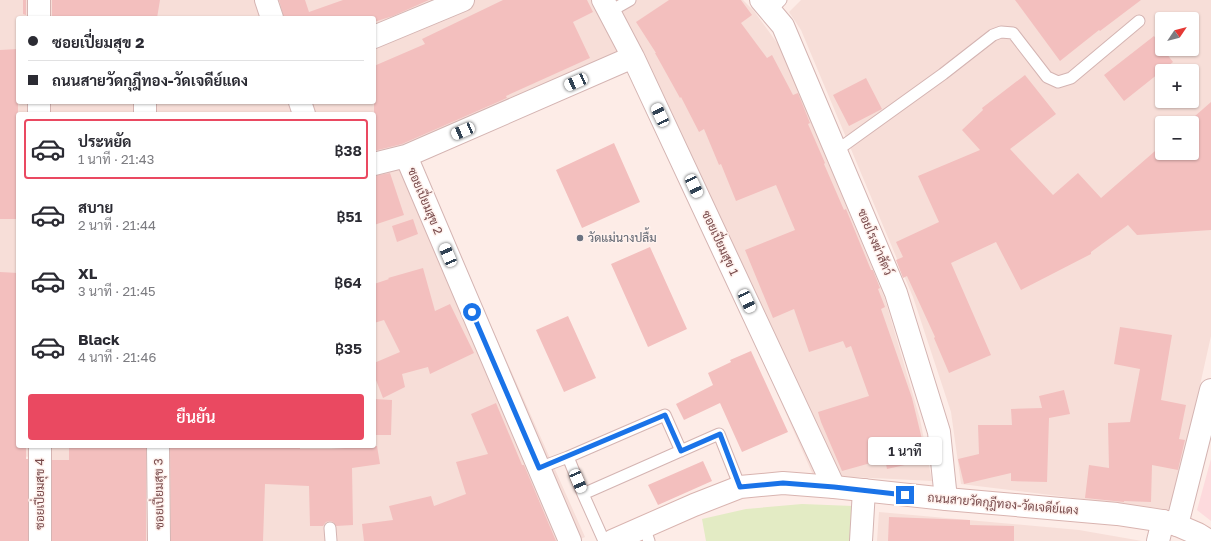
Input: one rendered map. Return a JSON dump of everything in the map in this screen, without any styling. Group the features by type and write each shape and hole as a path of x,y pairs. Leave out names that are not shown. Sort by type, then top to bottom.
{"street":[{"path":"38,16 39,0"},
{"path":"266,0 271,16"},
{"path":"376,36 464,0"},
{"name":"ซอยโรงฆ่าสัตว์","path":"771,4 783,26 896,293 939,432 946,499"},
{"name":"ซอยเปี่ยมสุข 1","path":"606,6 633,58 834,487"},
{"path":"406,156 633,58"},
{"name":"ซอยเปี่ยมสุข 2","path":"376,164 406,156 570,541"},
{"path":"1166,529 1211,390"},
{"name":"ซอยเปี่ยมสุข 4","path":"40,448 40,541"},
{"name":"ซอยเปี่ยมสุข 3","path":"158,448 160,541"},
{"name":"ถนนสายวัดกุฎีทอง-วัดเจดีย์แดง","path":"612,541 647,534 740,487 783,483 1117,514 1166,529 1198,534 1209,541"},
{"path":"861,541 864,490"}],"lane":[{"path":"606,6 630,0"},
{"path":"836,151 993,36 1001,32 1013,33 1047,77 1058,82 1071,78 1139,21"},
{"path":"539,468 665,415 681,451"},
{"path":"583,494 720,434 740,487"},
{"path":"568,457 604,541"},
{"path":"330,528 331,541"}],"shaded area":[{"path":"0,0 743,0 754,11 780,47 885,299 920,419 932,481 813,475 634,68 418,161 585,537 576,541 0,541 0,509 38,457 0,456"},
{"path":"801,0 1211,0 1211,336 1172,510 961,484 951,412 913,297 801,30 789,12"},
{"path":"1211,459 1211,521 1197,510"},
{"path":"879,512 1079,530 1142,541 877,541"}],"green space":[{"path":"802,504 853,506 852,541 706,541 702,519 746,509"}],"building":[{"path":"23,0 26,0 26,15 23,14"},
{"path":"52,0 160,0 157,16 52,16"},
{"path":"279,0 305,0 309,12 343,0 429,0 393,16 376,21 376,16 283,16"},
{"path":"503,0 587,0 593,12 573,22 590,58 506,96 507,98 402,144 376,150 376,112 374,112 374,104 376,104 376,65 425,44 422,39"},
{"path":"669,0 741,0 752,15 741,23 767,58 772,55 793,95 798,93 810,123 808,124 825,163 824,164 844,210 846,209 880,288 878,289 885,307 881,309 912,398 927,460 887,469 885,459 842,471 818,412 869,396 851,346 846,348 843,341 809,352 794,309 773,318 745,250 795,230 776,185 736,201 721,164 719,165 704,129 699,132 656,53 636,22"},
{"path":"1015,0 1141,0 1100,31 1099,30 1060,61"},
{"path":"1154,36 1155,56 1168,56 1173,62 1170,64 1155,64 1155,76 1124,101 1104,75"},
{"path":"16,49 16,104 18,104 18,112 16,112 16,219 0,219 0,50"},
{"path":"1025,75 1056,114 1010,149 1053,195 1078,173 1101,198 1155,151 1155,160 1199,160 1199,116 1195,116 1211,102 1211,230 1137,235 1128,225 1091,252 1091,254 1021,290 996,242 951,263 991,355 949,373 934,338 935,337 907,276 903,278 896,260 903,257 896,242 939,222 918,176 980,150 962,130 983,110 982,108"},
{"path":"866,78 882,109 849,126 833,95"},
{"path":"614,143 640,202 582,228 556,170"},
{"path":"390,173 404,215 376,224 376,176"},
{"path":"413,219 418,234 397,242 392,226"},
{"path":"650,247 687,329 648,347 611,264"},
{"path":"423,268 435,311 450,304 474,353 430,374 428,367 402,374 405,387 383,398 376,380 376,362 400,352 384,320 376,322 376,283 389,279 388,278"},
{"path":"0,272 16,273 16,448 26,448 26,459 28,459 28,541 0,541"},
{"path":"568,316 596,378 564,392 536,330"},
{"path":"1120,327 1172,335 1161,400 1186,405 1179,439 1185,440 1178,470 1152,465 1151,502 1124,502 1085,498 1089,465 1109,468 1108,423 1130,422 1140,369 1114,364"},
{"path":"751,351 788,432 742,452 720,403 684,420 676,404 713,385 708,373 731,362 730,360"},
{"path":"1064,390 1070,414 1049,418 1047,482 1011,481 1011,473 964,484 958,459 979,454 978,425 1012,425 1011,409 1042,408 1039,396"},
{"path":"376,399 392,400 391,435 376,435"},
{"path":"496,403 556,541 364,541 362,524 393,520 389,506 431,496 434,506 466,494 456,462 488,454 471,414"},
{"path":"377,446 380,464 352,468 353,525 336,526 330,521 326,522 323,526 310,526 309,486 265,484 263,541 171,541 170,448 331,449 376,448"},
{"path":"69,448 146,448 146,541 52,541 52,460 69,460"},
{"path":"703,461 712,481 658,505 648,485"},
{"path":"889,517 970,520 970,525 1014,526 1014,541 888,541"}],"place":[{"name":"วัดแม่นางปลื้ม","path":"580,238"}],"route":[{"path":"472,312 539,468 665,415 681,451 720,434 740,487 783,483 905,495"}]}
